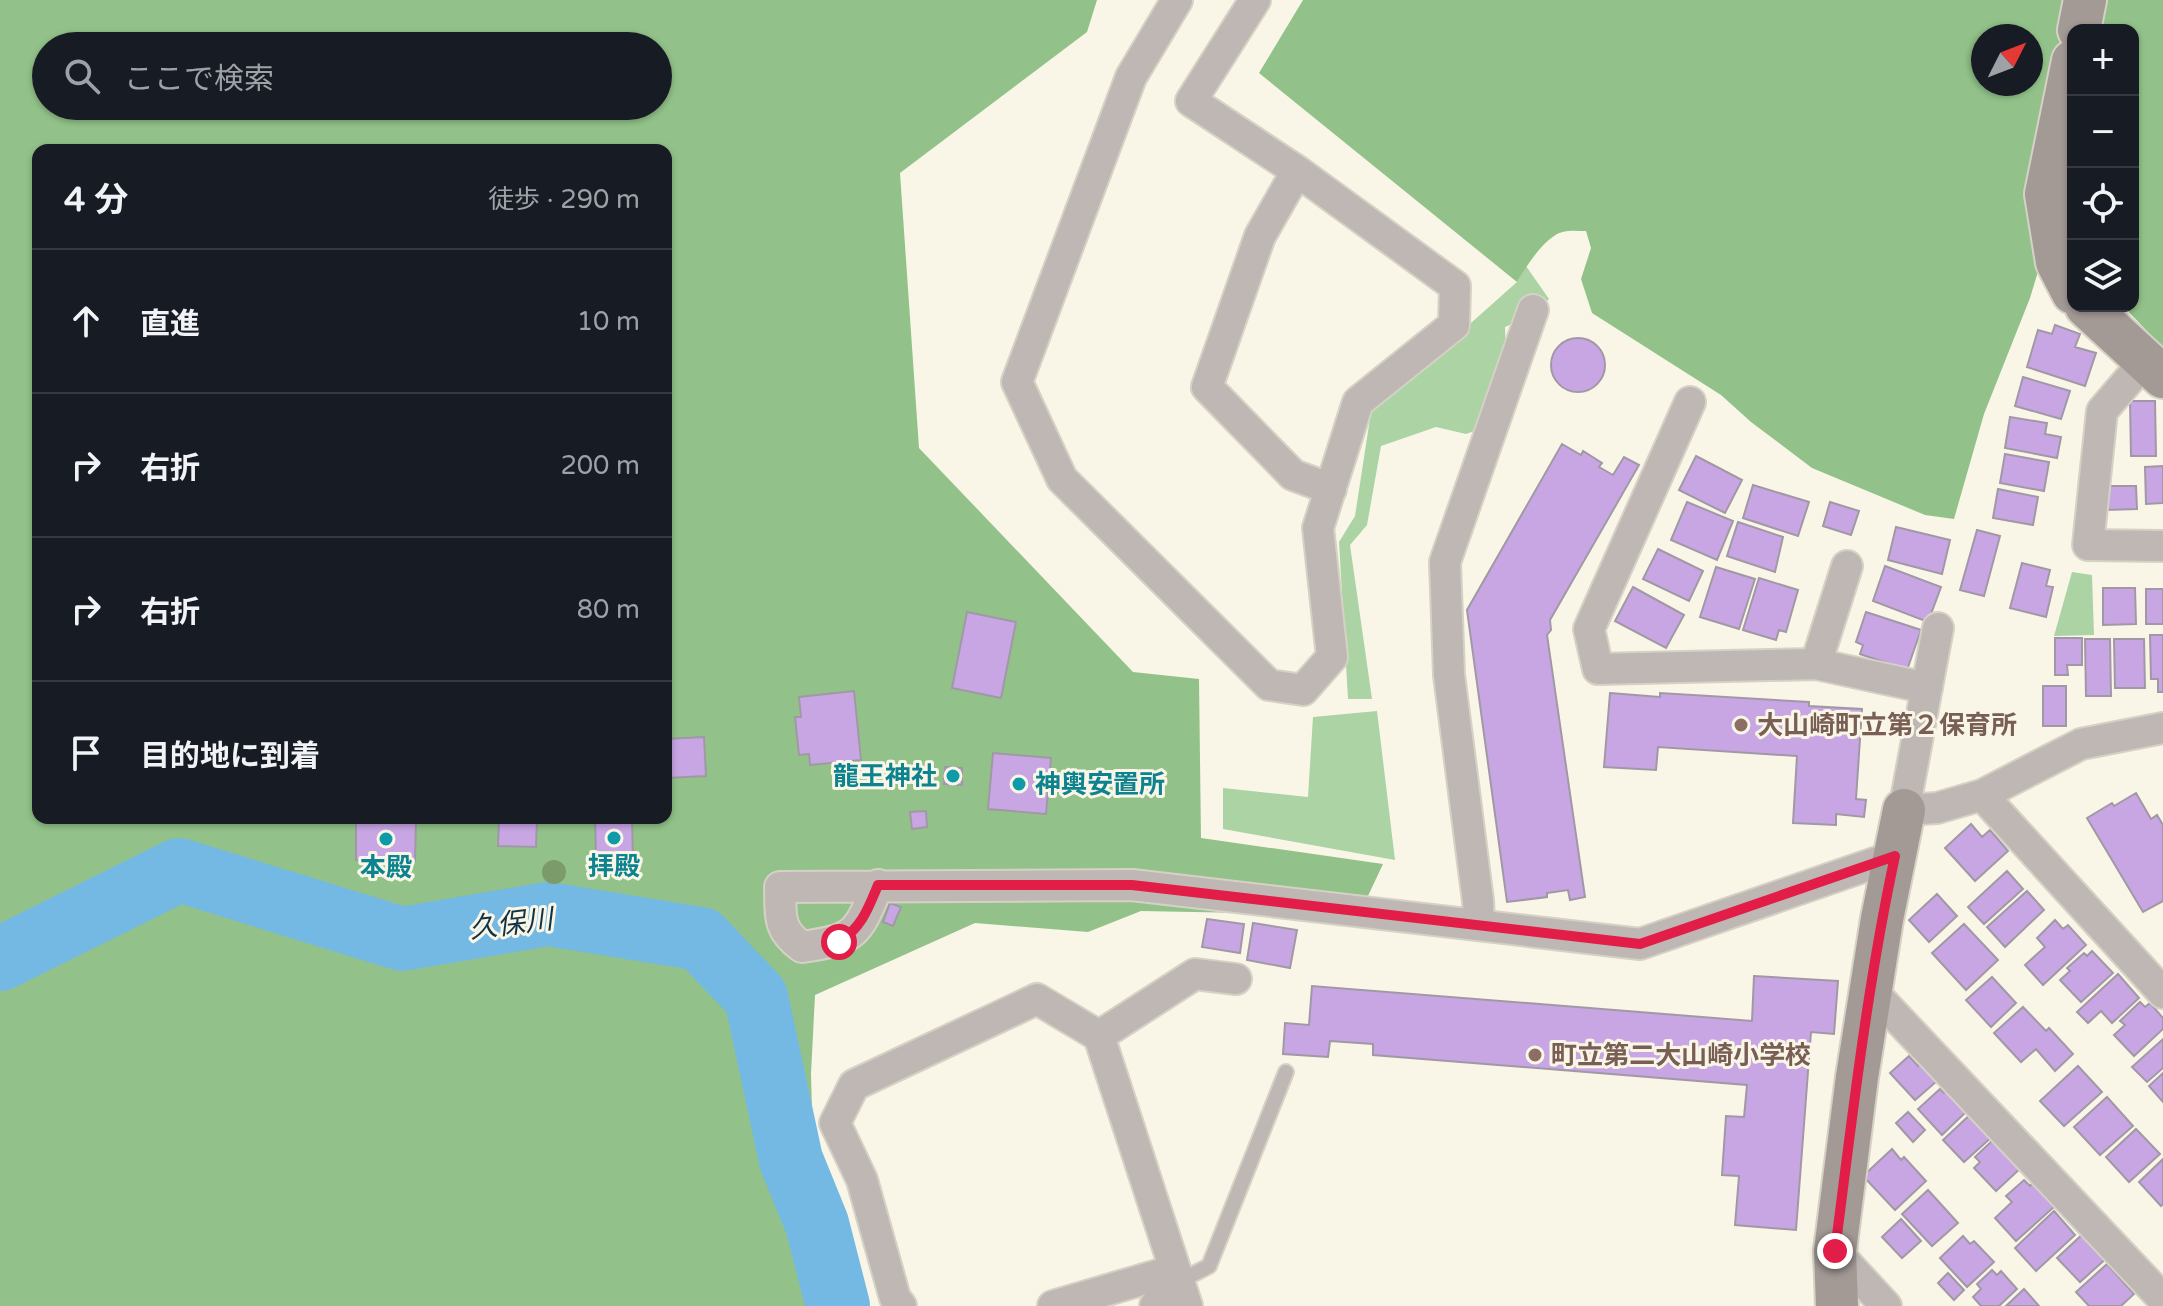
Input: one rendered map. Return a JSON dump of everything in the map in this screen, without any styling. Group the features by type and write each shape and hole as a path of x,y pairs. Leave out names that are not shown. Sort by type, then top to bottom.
{"street":[{"path":"1177,0 1131,77 1017,382 1062,479 1269,685 1303,690 1332,657 1318,528 1358,402 1454,325 1455,286 1297,171 1191,101 1255,0"},
{"path":"2080,24 2085,0"},
{"path":"2067,91 2046,194 2057,262 2067,281"},
{"path":"1297,171 1260,236 1207,387 1293,475 1331,489"},
{"path":"1479,925 1449,675 1445,562 1533,310"},
{"path":"2092,312 2154,369 2102,411 2088,545 2163,546"},
{"path":"1690,402 1589,629 1598,669 1816,664 1927,688"},
{"path":"1816,664 1847,566"},
{"path":"1837,1306 1835,1251 1871,990 1938,628"},
{"path":"1904,810 1937,808 1982,795 2081,744 2163,728"},
{"path":"1982,795 2163,993"},
{"path":"878,885 1132,885 1640,944 1895,856"},
{"path":"1099,1036 1195,974 1236,979"},
{"path":"1871,990 2160,1300"},
{"path":"901,1306 895,1298 862,1180 835,1123 854,1085 1037,999 1099,1036 1176,1292 1053,1306"},
{"path":"1835,1251 1886,1306"}],"lane":[{"path":"1176,1292 1209,1266 1286,1072"}],"green space":[{"path":"0,0 1097,0 1087,32 900,173 919,448 1133,672 1199,679 1201,838 1383,864 1359,915 1141,911 1088,932 975,923 815,995 811,1074 816,1256 809,1306 0,1306"},
{"path":"1303,0 2163,0 2163,348 2129,312 2139,312 2139,24 2067,24 2067,256 2047,242 2030,298 1984,414 1954,519 1925,515 1812,468 1721,395 1592,313 1581,279 1591,248 1586,231 1565,231 1548,240 1517,282 1259,73"},
{"path":"1526,266 1549,299 1533,315 1505,327 1506,357 1483,428 1466,434 1436,427 1381,446 1367,525 1350,545 1372,699 1348,699 1339,542 1355,516 1371,412 1517,282"},
{"path":"2072,572 2092,575 2094,635 2054,636"},
{"path":"1377,711 1395,860 1223,829 1223,788 1308,797 1313,717"}],"building":[{"path":"2055,325 2080,334 2075,347 2096,353 2085,386 2027,367 2038,330 2052,334"},
{"path":"1578,338 1597,346 1605,365 1597,384 1578,392 1559,384 1551,365 1559,346"},
{"path":"2023,377 2070,391 2061,419 2015,406"},
{"path":"2130,401 2155,401 2156,456 2131,456"},
{"path":"2010,417 2047,423 2045,434 2061,437 2057,458 2005,448"},
{"path":"1562,444 1581,455 1583,451 1602,463 1599,467 1613,475 1624,457 1639,465 1550,620 1551,630 1547,635 1585,897 1570,900 1568,890 1547,893 1547,897 1507,902 1467,610"},
{"path":"2005,454 2049,462 2044,491 2000,483"},
{"path":"1696,456 1742,480 1725,513 1679,490"},
{"path":"2163,466 2163,503 2146,504 2145,467"},
{"path":"1753,485 1809,502 1798,536 1743,518"},
{"path":"2105,486 2136,486 2137,509 2106,510"},
{"path":"1998,489 2038,497 2033,525 1993,518"},
{"path":"1687,502 1733,521 1717,560 1671,540"},
{"path":"1830,502 1859,511 1851,535 1823,526"},
{"path":"1738,522 1783,537 1775,572 1727,556"},
{"path":"1896,527 1950,540 1942,574 1888,560"},
{"path":"1977,530 2000,536 1984,596 1960,590"},
{"path":"1658,549 1703,571 1689,601 1643,579"},
{"path":"2022,563 2050,570 2046,586 2053,587 2046,617 2010,608"},
{"path":"1885,566 1941,587 1928,622 1873,601"},
{"path":"1716,567 1755,579 1739,629 1700,617"},
{"path":"1759,578 1798,590 1786,632 1779,630 1776,640 1743,630"},
{"path":"1633,587 1684,615 1666,648 1615,621"},
{"path":"2103,588 2135,588 2136,624 2103,625"},
{"path":"2146,589 2163,589 2163,624 2146,624"},
{"path":"967,612 1016,622 1001,698 952,688"},
{"path":"1866,612 1921,630 1907,670 1860,654 1863,645 1856,642"},
{"path":"2150,635 2163,635 2163,692 2158,692 2158,679 2151,679"},
{"path":"2055,638 2082,638 2082,665 2067,665 2068,675 2055,675"},
{"path":"2085,639 2110,639 2111,696 2086,696"},
{"path":"2114,639 2144,639 2145,688 2115,688"},
{"path":"2043,686 2066,686 2066,726 2043,726"},
{"path":"854,691 861,760 810,765 809,754 799,755 795,717 801,717 799,697"},
{"path":"1610,693 1809,702 1809,706 1862,709 1856,799 1866,800 1864,817 1836,814 1836,825 1793,823 1797,756 1658,747 1656,770 1604,767"},
{"path":"704,737 706,776 672,778 672,739"},
{"name":"神輿安置所","path":"993,753 1051,758 1046,814 988,809"},
{"name":"龍王神社","path":"945,767 962,768 962,785 944,784"},
{"path":"2136,793 2151,819 2157,815 2163,825 2163,901 2143,912 2087,818"},
{"path":"926,811 927,827 912,829 910,812"},
{"name":"本殿","path":"356,824 416,824 415,861 356,860"},
{"name":"拝殿","path":"499,824 537,824 536,847 498,846"},
{"name":"拝殿","path":"595,824 632,824 633,859 596,858"},
{"path":"1971,824 1982,837 1990,830 2008,851 1975,881 1945,848"},
{"path":"2007,871 2023,889 1984,924 1968,907"},
{"path":"2027,891 2044,910 2005,947 1987,927"},
{"path":"1937,894 1957,916 1929,942 1909,920"},
{"path":"890,903 901,907 893,926 883,922"},
{"path":"1207,919 1244,924 1240,953 1202,947"},
{"path":"2055,920 2063,929 2068,925 2086,945 2043,985 2025,965 2045,947 2037,938"},
{"path":"1253,923 1297,930 1290,968 1247,960"},
{"path":"1964,924 1998,960 1966,990 1932,953"},
{"path":"2092,951 2113,973 2081,1002 2060,980 2070,971 2067,968 2084,953 2087,956"},
{"path":"2118,974 2139,998 2112,1023 2101,1011 2088,1023 2077,1012"},
{"path":"1754,976 1838,981 1834,1034 1811,1032 1796,1230 1735,1225 1739,1176 1722,1175 1726,1116 1744,1117 1747,1085 1373,1055 1373,1044 1330,1041 1328,1057 1283,1054 1285,1023 1309,1025 1312,986 1752,1021"},
{"path":"1992,977 2016,1003 1991,1027 1966,1000"},
{"path":"2140,1002 2145,1007 2150,1003 2163,1018 2163,1029 2134,1056 2114,1035 2125,1025 2120,1021"},
{"path":"2023,1007 2046,1031 2049,1028 2073,1054 2055,1071 2036,1049 2021,1062 1994,1033"},
{"path":"2163,1039 2163,1068 2147,1082 2132,1067"},
{"path":"1909,1056 1937,1081 1915,1100 1890,1073"},
{"path":"2078,1066 2102,1092 2064,1126 2040,1101"},
{"path":"2163,1073 2163,1102 2149,1086"},
{"path":"1940,1089 1944,1093 1948,1090 1967,1111 1942,1135 1918,1109"},
{"path":"2107,1097 2133,1126 2100,1155 2074,1127"},
{"path":"1908,1112 1925,1130 1913,1142 1896,1123"},
{"path":"1973,1112 1994,1135 1964,1162 1943,1140"},
{"path":"2136,1129 2160,1154 2129,1182 2106,1157"},
{"path":"1995,1138 2024,1165 1996,1191 1974,1168 1980,1162 1975,1157"},
{"path":"1892,1149 1926,1181 1895,1210 1863,1176"},
{"path":"2163,1159 2163,1204 2161,1206 2139,1182"},
{"path":"2024,1180 2030,1186 2033,1182 2055,1206 2016,1241 1995,1218 2012,1202 2006,1196"},
{"path":"1928,1190 1958,1223 1932,1246 1902,1214"},
{"path":"2054,1211 2075,1235 2036,1271 2015,1248"},
{"path":"1901,1219 1921,1241 1902,1258 1882,1237"},
{"path":"2086,1231 2109,1256 2080,1282 2057,1258"},
{"path":"1963,1236 1970,1244 1974,1241 1994,1262 1967,1287 1940,1258"},
{"path":"2107,1264 2134,1294 2121,1306 2089,1306 2076,1292"},
{"path":"1992,1270 1997,1275 2001,1271 2017,1289 1999,1306 1981,1306 1973,1297 1981,1289 1977,1284"},
{"path":"1948,1273 1964,1290 1954,1300 1938,1283"},
{"path":"2024,1289 2039,1306 2006,1306"}],"waterway":[{"name":"久保川","path":"0,959 179,870 402,939 548,914 701,939 756,997 791,1160 817,1224 838,1306"}],"place":[{"name":"大山崎町立第２保育所","path":"1741,725"},
{"name":"龍王神社","path":"953,776"},
{"name":"神輿安置所","path":"1019,784"},
{"name":"拝殿","path":"614,838"},
{"name":"本殿","path":"386,839"},
{"name":"町立第二大山崎小学校","path":"1535,1055"}],"route":[{"path":"839,942 862,922 878,885 1132,885 1640,944 1895,856 1857,1077 1835,1251"}]}
